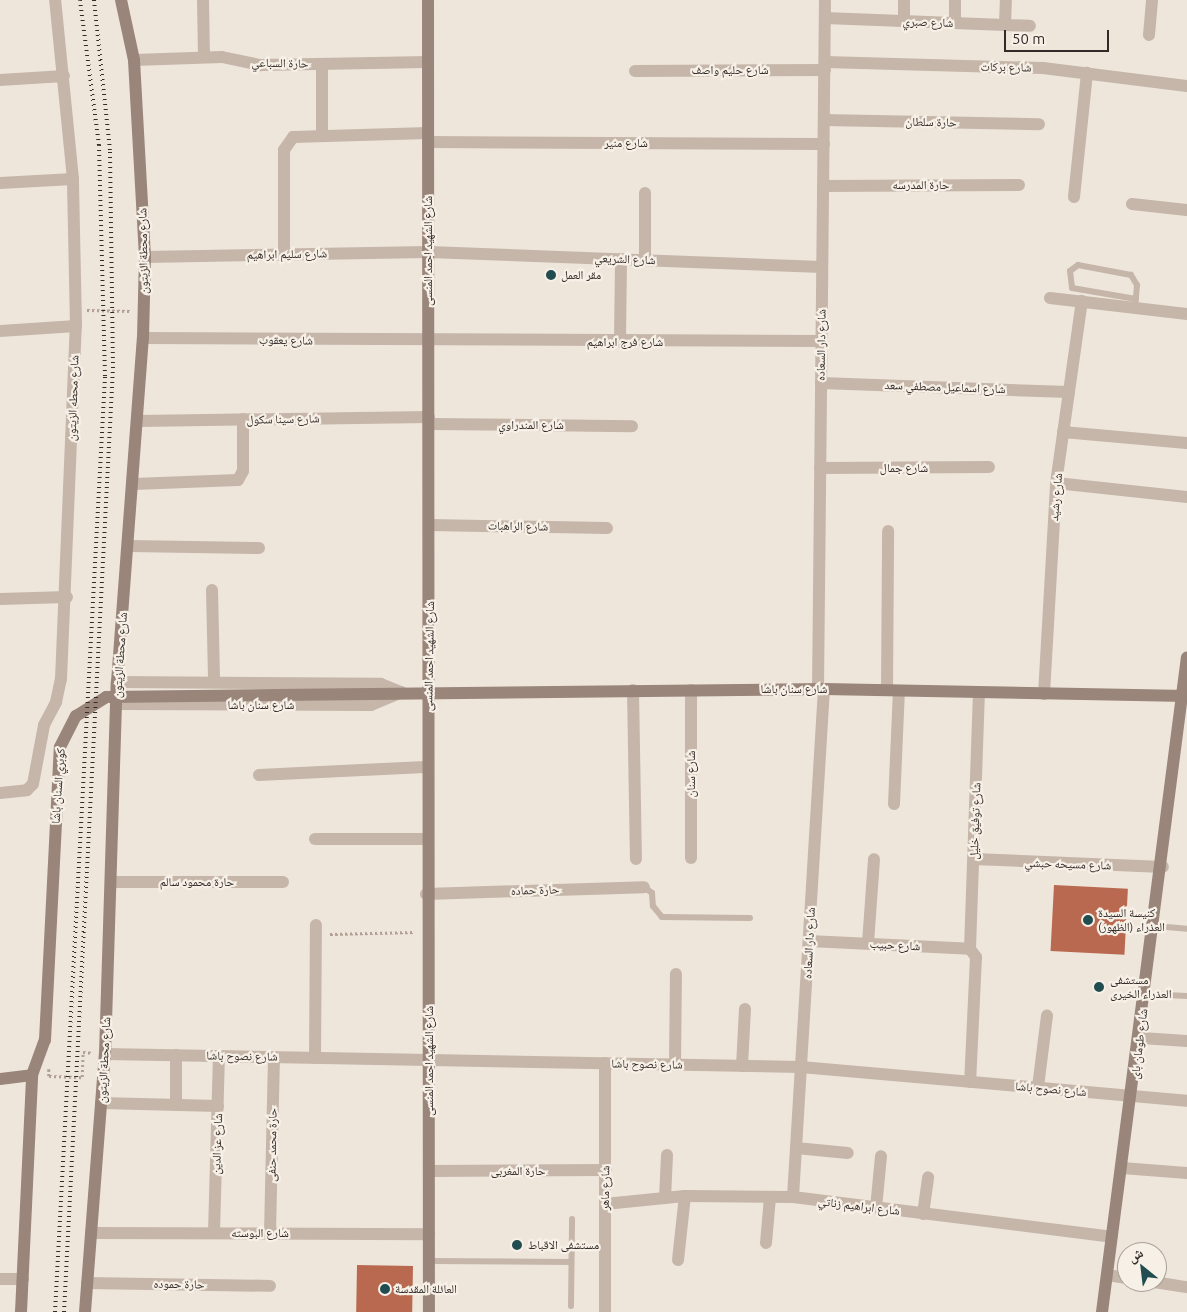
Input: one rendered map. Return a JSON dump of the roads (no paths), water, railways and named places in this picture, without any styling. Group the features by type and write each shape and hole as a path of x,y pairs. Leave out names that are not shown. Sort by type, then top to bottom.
{"street":[{"name":"شارع محطه الزيتون","path":"0,793 27,790 33,784 44,725 56,702 62,679 67,598 76,326 73,179 55,0"},
{"name":"شارع محطة الزيتون","path":"85,1312 105,1054 118,682 134,484 143,338 145,257 134,60 121,0"},
{"path":"203,0 204,57"},
{"name":"شارع الشهيد احمد المنسى","path":"428,0 430,692 425,768 429,1060 429,1312"},
{"name":"شارع دار السعاده","path":"793,1197 809,941 821,689 820,468 825,0"},
{"path":"904,0 904,21"},
{"path":"955,0 955,23"},
{"path":"1005,25 1006,0"},
{"path":"1149,35 1152,0"},
{"name":"شارع صبري","path":"825,18 1030,26"},
{"name":"حارة السباعي","path":"134,60 204,57 261,65 428,62"},
{"path":"322,64 322,135"},
{"name":"شارع حليم واصف","path":"635,70 825,66"},
{"name":"شارع بركات","path":"825,66 1043,68 1187,86"},
{"path":"1074,197 1087,73"},
{"path":"0,80 64,76"},
{"name":"حارة سلطان","path":"824,120 1038,124"},
{"name":"شارع منير","path":"284,254 284,150 293,137 322,135 824,144"},
{"path":"0,183 73,179"},
{"name":"حارة المدرسه","path":"823,186 1018,185"},
{"path":"645,193 645,260"},
{"path":"1132,204 1187,210"},
{"name":"شارع سليم ابراهيم","path":"145,257 428,252"},
{"name":"شارع الشريعي","path":"428,252 822,267"},
{"path":"620,342 621,259"},
{"path":"1050,298 1082,302 1136,303 1187,314"},
{"name":"شارع رشيد","path":"1044,694 1056,483 1082,302"},
{"path":"0,331 76,326"},
{"name":"شارع يعقوب","path":"143,338 429,342"},
{"name":"شارع فرج ابراهيم","path":"429,342 821,341"},
{"name":"شارع اسماعيل مصطفي سعد","path":"821,382 1069,392"},
{"path":"134,484 238,480 243,471 243,419"},
{"name":"شارع سينا سكول","path":"138,421 243,419 429,421"},
{"name":"شارع المندراوي","path":"429,421 632,426"},
{"path":"1063,432 1187,443"},
{"name":"شارع جمال","path":"820,468 989,468"},
{"path":"1056,483 1187,497"},
{"name":"شارع الراهبات","path":"430,525 607,528"},
{"path":"888,531 894,804"},
{"path":"129,546 259,548"},
{"path":"212,590 214,681"},
{"path":"0,599 67,598"},
{"name":"شارع طومان باى","path":"1102,1312 1141,1038 1184,696 1187,657"},
{"name":"شارع سنان باشا","path":"118,682 214,681 381,684 401,692"},
{"name":"شارع سنان باشا","path":"378,691 821,689 1184,696"},
{"path":"633,690 636,859"},
{"name":"شارع سنان","path":"691,690 691,858"},
{"name":"كوبري السنان باشا","path":"32,1075 45,1040 60,747 76,716 95,702 118,694 378,691"},
{"name":"شارع سنان باشا","path":"117,704 371,705 401,692"},
{"name":"شارع توفيق خليل","path":"970,1082 974,860 980,693"},
{"path":"259,775 425,768"},
{"path":"315,839 426,839"},
{"path":"868,943 874,859"},
{"name":"شارع مسيحه حبشي","path":"974,860 1163,867"},
{"name":"حارة محمود سالم","path":"112,882 283,882"},
{"name":"حارة حماده","path":"426,894 644,887"},
{"path":"314,1058 316,925"},
{"name":"شارع حبيب","path":"809,941 868,943 973,953"},
{"path":"675,1065 676,974"},
{"path":"742,1066 745,1008"},
{"path":"1038,1087 1046,1016"},
{"path":"1141,1038 1187,1041"},
{"name":"شارع نصوح باشا","path":"105,1054 801,1067 1187,1101"},
{"path":"176,1055 176,1105"},
{"name":"شارع عز الدين","path":"214,1233 219,1056"},
{"name":"حارة محمد حنفى","path":"270,1233 274,1057"},
{"name":"شارع ماهر","path":"605,1063 605,1312"},
{"path":"0,1079 32,1075 21,1312"},
{"path":"101,1103 218,1106"},
{"path":"796,1148 848,1153"},
{"path":"665,1198 667,1156"},
{"path":"876,1208 881,1156"},
{"path":"1122,1168 1187,1173"},
{"name":"حارة المغربى","path":"429,1171 606,1170"},
{"path":"923,1214 928,1177"},
{"path":"678,1260 685,1196"},
{"name":"شارع ابراهيم زناتي","path":"605,1204 685,1196 793,1197 1112,1237"},
{"path":"766,1243 770,1197"},
{"name":"شارع البوسته","path":"91,1233 429,1234"},
{"path":"1107,1275 1117,1276"},
{"path":"0,1279 23,1279"},
{"name":"حارة حموده","path":"87,1283 270,1286"},
{"path":"1167,1284 1187,1287"}],"lane":[{"path":"1078,265 1131,275 1138,285 1136,303 1072,288 1070,271 1078,265"},
{"path":"644,887 652,893 653,906 662,917 750,918"},
{"path":"1155,926 1187,929"},
{"path":"1146,994 1187,996"},
{"path":"571,1306 572,1219"},
{"path":"429,1261 572,1262"}],"railway":[{"path":"55,1312 105,376 99,145 80,0"},
{"path":"64,1312 113,368 110,150 94,0"}],"place":[{"name":"مقر العمل","path":"551,275"},
{"name":"كنيسة السيدة العذراء (الظهور)","path":"1088,920"},
{"name":"مستشفى العذراء الخيرى","path":"1099,987"},
{"name":"مستشفى الاقباط","path":"517,1245"},
{"name":"العائلة المقدسة","path":"385,1289"}]}
